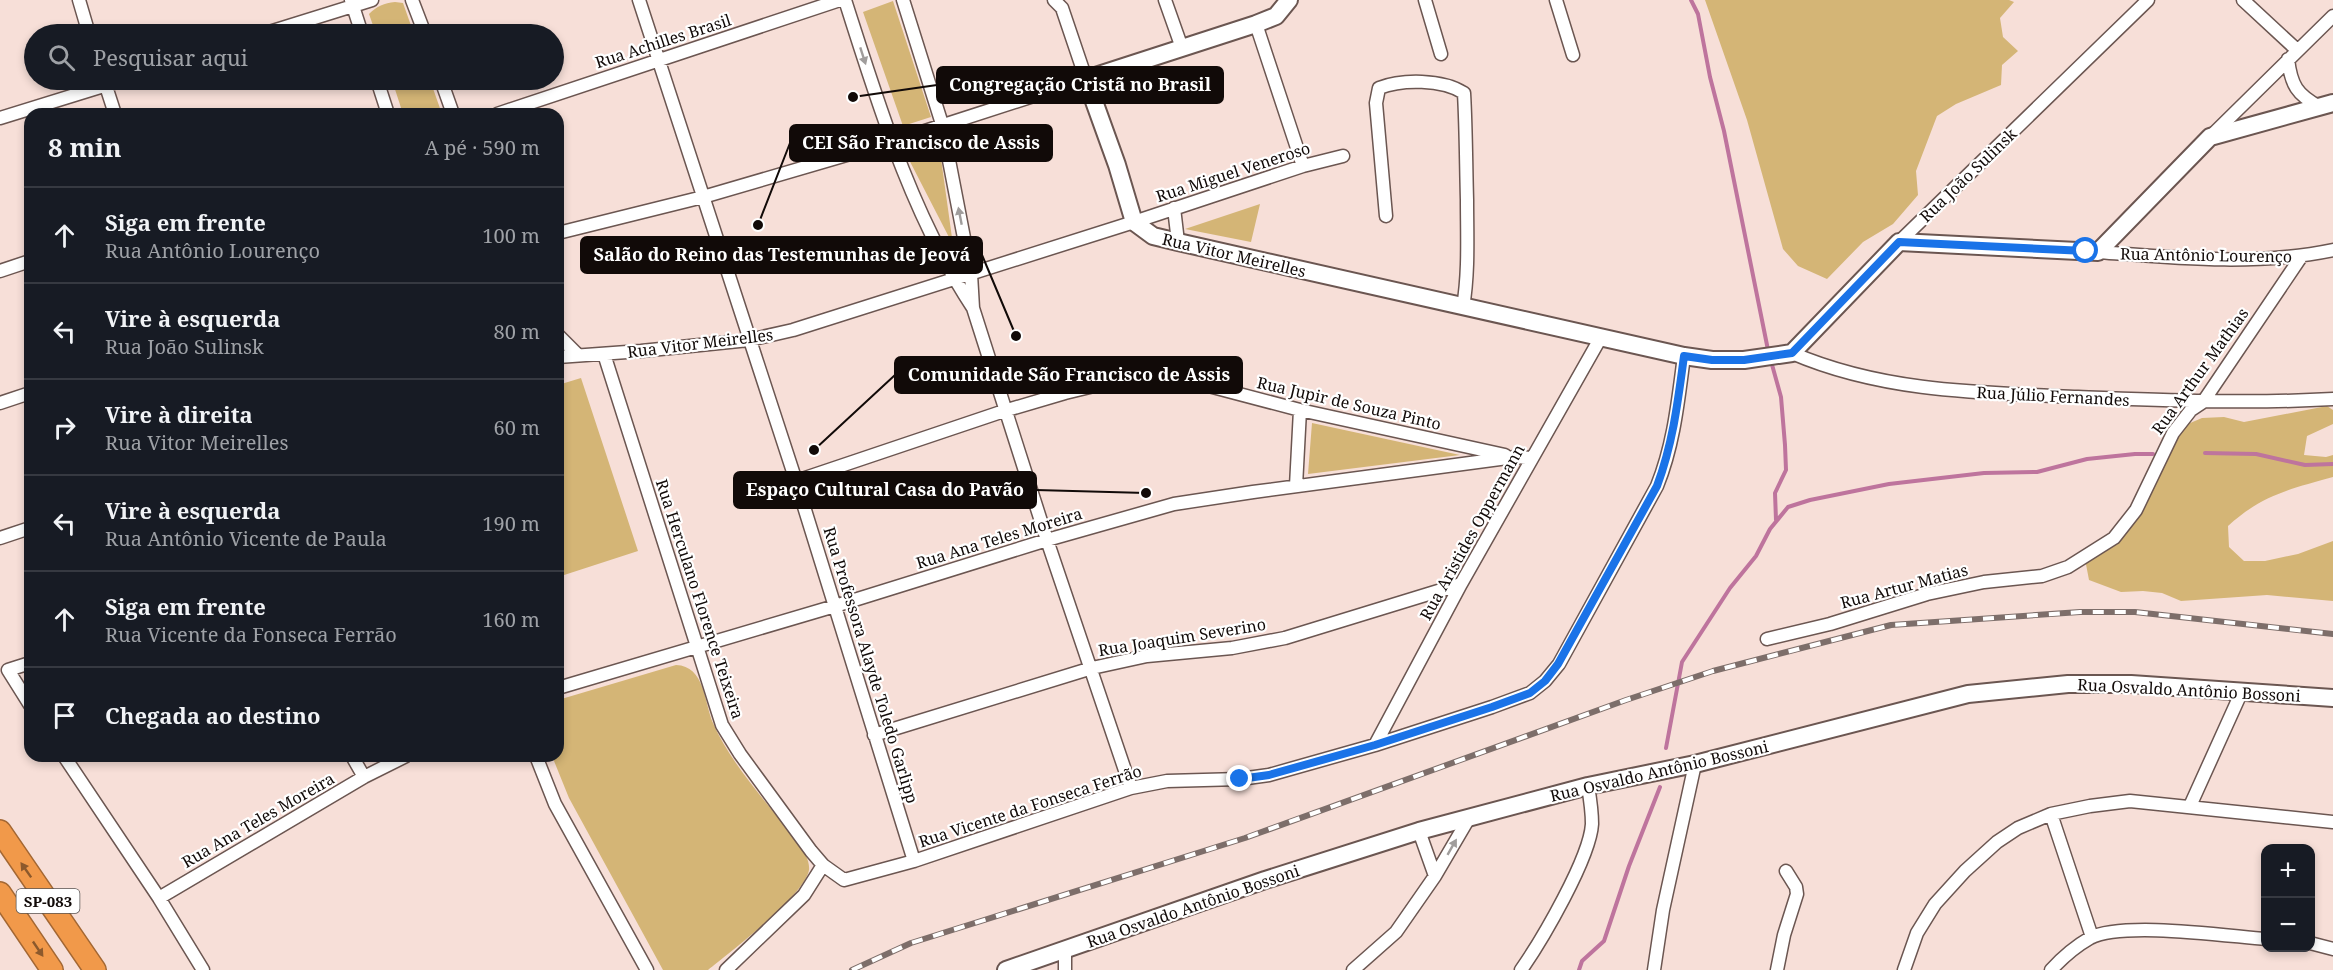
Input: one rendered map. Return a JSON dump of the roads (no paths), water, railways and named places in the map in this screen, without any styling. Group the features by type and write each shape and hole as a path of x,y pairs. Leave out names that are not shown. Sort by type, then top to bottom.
{"highway":[{"name":"SP-083","path":"0,831 95,970"},
{"name":"SP-083","path":"0,892 52,970"}],"street":[{"path":"79,0 86,24"},
{"path":"292,24 352,3 372,0"},
{"path":"412,0 421,24"},
{"name":"Rua Professora Alayde Toledo Garlipp","path":"639,0 796,481 914,861"},
{"path":"842,0 891,142 954,279 973,308"},
{"name":"Rua Achilles Brasil","path":"515,108 842,0"},
{"path":"903,0 942,124 971,274 973,308 1047,540 1131,788"},
{"path":"1054,0 1062,8 1117,165 1134,222"},
{"path":"1165,0 1182,48"},
{"path":"564,231 703,197 891,142 1256,24 1276,16 1289,0"},
{"path":"1425,0 1441,54"},
{"path":"1556,0 1573,55"},
{"name":"Rua João Sulinsk","path":"1786,354 2148,0"},
{"path":"2243,0 2292,55 2291,82 2310,101 2327,105"},
{"path":"352,3 359,24"},
{"path":"2098,252 2333,16"},
{"path":"1256,24 1303,166"},
{"path":"1386,216 1376,103 1379,88 1392,83 1438,82 1455,87 1464,93 1465,115 1467,224 1463,307"},
{"path":"29,108 82,90"},
{"path":"108,90 113,108"},
{"path":"380,90 386,108"},
{"path":"445,90 451,108"},
{"path":"2210,137 2327,105"},
{"path":"0,118 24,110"},
{"name":"Rua Miguel Veneroso","path":"1134,222 1303,166 1343,156"},
{"path":"1174,208 1178,242"},
{"name":"Rua Vitor Meirelles","path":"564,356 749,340 793,330 1134,222 1153,236 1684,356 1712,360 1749,360 1786,354"},
{"name":"Rua Antônio Lourenço","path":"1899,242 2247,260 2301,257 2333,250"},
{"name":"Rua Arthur Mathias","path":"2136,510 2172,433 2191,410 2203,402 2301,257"},
{"path":"0,271 24,263"},
{"name":"Rua Aristides Oppermann","path":"1375,745 1461,584 1601,338"},
{"path":"564,340 578,354"},
{"name":"Rua Herculano Florence Teixeira","path":"604,354 722,725 740,754 823,865"},
{"name":"Rua Júlio Fernandes","path":"1786,354 1883,382 1980,393 2203,402 2266,403 2333,399"},
{"name":"Rua Vicente da Fonseca Ferrão","path":"823,865 844,880 914,861 1131,788 1167,781 1240,779 1269,775 1375,745 1530,693 1545,681 1558,664 1657,486 1676,425 1684,356"},
{"name":"Rua Jupir de Souza Pinto","path":"796,481 1065,393 1127,378 1156,377 1205,385 1300,410 1515,457"},
{"path":"0,403 24,395"},
{"path":"1296,486 1300,410"},
{"name":"Rua Ana Teles Moreira","path":"564,686 835,606 1047,540 1174,504 1515,457 1532,458"},
{"name":"Rua Artur Matias","path":"1767,639 1830,624 1927,594 1984,582 2042,576 2068,567 2114,538 2136,510"},
{"path":"0,538 24,530"},
{"name":"Rua Joaquim Severino","path":"874,735 1092,668 1147,656 1232,648 1285,638 1461,584"},
{"path":"24,664 4,669 24,697"},
{"path":"564,680 573,683"},
{"name":"Rua Osvaldo Antônio Bossoni","path":"1019,968 1265,880 1419,831 1588,786 1695,764 1895,712 1987,692 2068,684 2131,684 2333,698"},
{"path":"2190,807 2242,691"},
{"path":"68,762 159,898 203,970"},
{"path":"355,762 364,777"},
{"name":"Rua Ana Teles Moreira","path":"159,898 364,777 394,762"},
{"path":"538,762 555,804 647,970"},
{"path":"1654,970 1663,910 1695,764"},
{"path":"1521,970 1581,861 1592,825 1588,786"},
{"path":"1904,970 1917,933 1935,904 1965,872 1997,842 2018,828 2051,814 2130,801 2333,822"},
{"path":"2051,814 2092,937"},
{"path":"1353,970 1396,932 1435,876 1469,818"},
{"path":"1419,831 1435,876"},
{"path":"726,970 804,895 823,865"},
{"path":"1777,970 1784,935 1797,894 1796,887 1786,871"},
{"path":"2051,970 2063,957 2092,937 2129,929 2261,939"},
{"path":"2315,944 2333,949"},
{"path":"1065,950 1065,970"}],"waterway":[{"path":"1691,0 1698,14 1710,77 1724,131 1768,350"},
{"path":"1771,361 1781,397 1786,470 1775,493 1776,520"},
{"path":"2205,453 2256,454 2305,465 2333,464"},
{"path":"1666,748 1682,662 1730,588 1756,556 1770,529 1788,507 1810,500 1889,484 1984,473 2037,472 2087,459 2153,454"},
{"path":"1579,970 1582,961 1604,941 1629,866 1660,787"}],"railway":[{"path":"852,970 911,943 1245,838 1626,700 1713,671 1891,625 2080,612 2135,612 2333,634"}],"place":[{"name":"Congregação Cristã no Brasil","path":"853,97"},
{"name":"CEI São Francisco de Assis","path":"758,225"},
{"name":"Salão do Reino das Testemunhas de Jeová","path":"1016,336"},
{"name":"Comunidade São Francisco de Assis","path":"814,450"},
{"name":"Espaço Cultural Casa do Pavão","path":"1146,493"}]}
